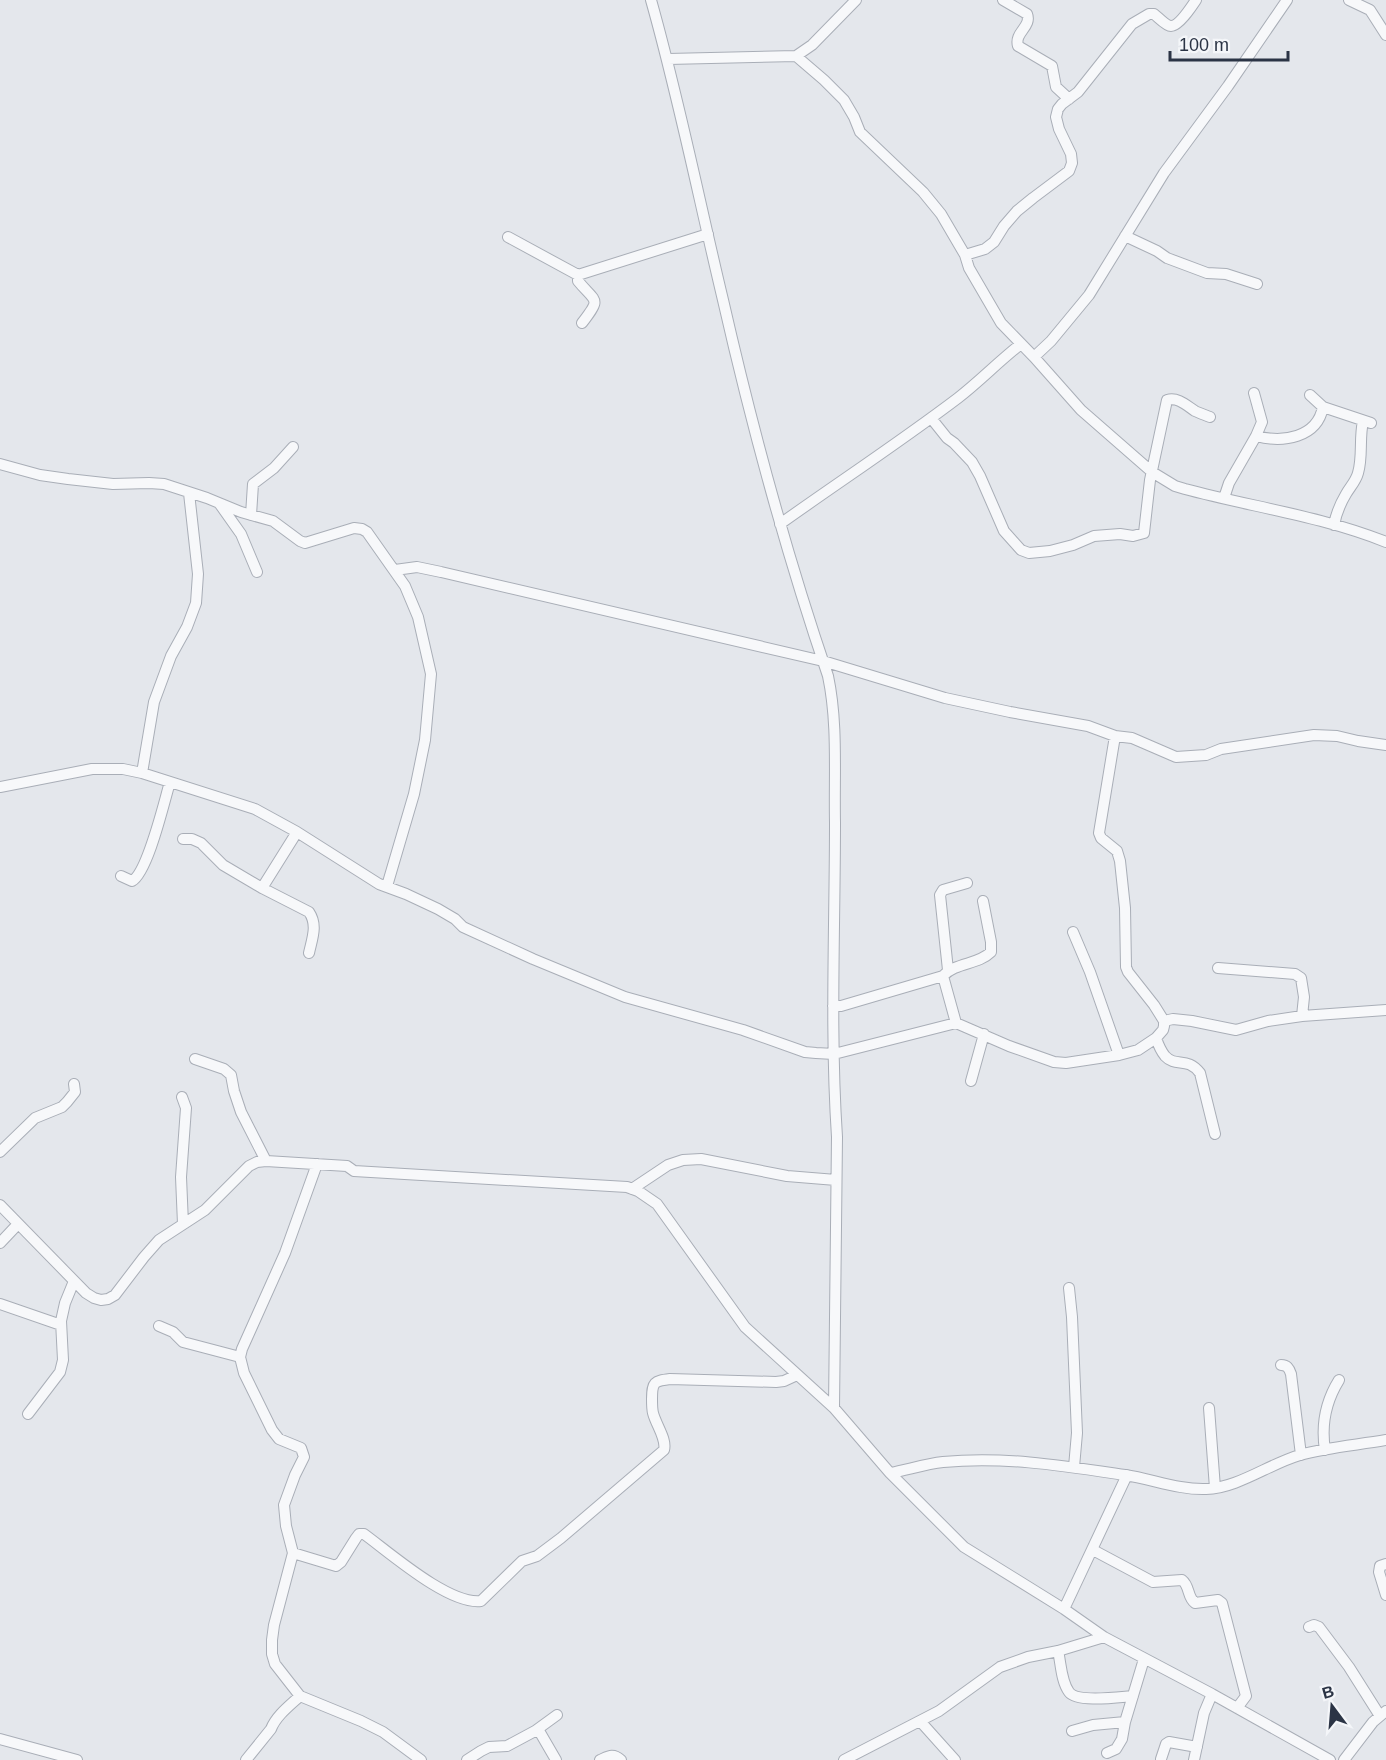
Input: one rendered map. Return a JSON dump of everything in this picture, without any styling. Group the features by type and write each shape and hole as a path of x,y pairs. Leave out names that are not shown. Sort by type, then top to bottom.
{"street":[{"path":"651,0 668,59 726,314 780,524 828,676 833,706 835,830 833,1006 836,1180 834,1408"},
{"path":"668,59 796,56 812,45 856,0"},
{"path":"1003,0 1027,14 1029,18 1017,40 1018,46 1052,66 1056,87 1069,99"},
{"path":"965,255 985,249 994,242 1017,211 1069,171 1072,163 1071,154 1059,129 1056,117 1058,109 1078,92 1125,33 1140,18 1149,14 1154,14 1169,26 1173,26 1179,22 1196,0"},
{"path":"1034,357 1051,341 1089,295 1164,173 1287,0"},
{"path":"1349,0 1370,10 1386,34"},
{"path":"796,56 844,100 860,132 923,192 941,214 1001,323 1072,401 1152,472 1175,486 1334,525 1386,543"},
{"path":"508,237 578,275 708,234"},
{"path":"1125,236 1167,258 1198,270 1226,274 1257,284"},
{"path":"578,275 578,281 595,302 595,306 582,323"},
{"path":"780,524 931,418 982,379 1021,344"},
{"path":"1224,498 1229,483 1262,422 1254,393"},
{"path":"1310,395 1323,407 1367,422 1360,444 1357,477 1340,506 1334,525"},
{"path":"931,418 947,438 972,462 1004,531 1021,550 1029,553 1064,548 1094,536 1120,534 1133,536 1144,533 1152,472 1167,399 1188,404 1194,410 1210,417"},
{"path":"1256,436 1276,440 1303,434 1321,418 1323,407"},
{"path":"251,515 253,484 274,468 293,447"},
{"path":"0,464 40,475 68,479 113,484 164,484 273,521 305,543 354,528 368,532 405,586 418,617 431,674 425,740 414,794 387,886"},
{"path":"142,773 154,702 171,656 196,603 198,574 189,493"},
{"path":"219,502 241,534 257,572"},
{"path":"395,570 417,567 441,572 823,661 945,698 1088,726 1115,736 1132,738 1181,758 1206,755 1221,749 1260,742 1314,735 1337,736 1386,745"},
{"path":"0,788 92,769 123,769 255,808 379,884 438,909 464,927 533,959 625,997 743,1030 805,1052 834,1054 956,1023 1009,1046 1054,1062 1066,1063 1138,1050 1156,1038 1163,1030 1164,1021 1126,967 1125,908 1120,861 1117,851 1101,838 1099,833 1115,736"},
{"path":"121,876 132,881 137,878 150,850 170,782"},
{"path":"262,888 297,832"},
{"path":"183,839 192,839 201,843 223,865 237,875 309,912 314,921 309,953"},
{"path":"956,1023 944,983 946,973 940,895 943,890 967,883"},
{"path":"833,1006 841,1006 899,990 986,957 991,952 991,942 983,901"},
{"path":"1073,932 1090,972 1119,1055"},
{"path":"1218,968 1295,974 1301,978 1304,997 1302,1016"},
{"path":"1164,1021 1173,1019 1192,1021 1236,1030 1268,1021 1302,1016 1386,1010"},
{"path":"971,1081 984,1034"},
{"path":"1156,1038 1164,1055 1173,1061 1194,1065 1200,1073 1215,1134"},
{"path":"195,1059 224,1069 231,1075 241,1112 266,1161"},
{"path":"0,1152 35,1118 62,1107 75,1092 74,1084"},
{"path":"182,1097 186,1108 181,1177 183,1224"},
{"path":"632,1189 668,1165 683,1160 701,1159 788,1176 836,1180"},
{"path":"0,1205 74,1281 94,1298 101,1300 115,1295 159,1240 204,1210 249,1166 257,1162 347,1166 354,1170 632,1189 657,1204 745,1327 834,1408 890,1473 963,1547 1104,1636 1330,1760"},
{"path":"318,1164 289,1243 240,1357 244,1373 272,1430 279,1439 303,1451 303,1457 284,1504 285,1520 293,1552 274,1624 272,1654 275,1664 300,1696 382,1732 421,1760"},
{"path":"0,1243 18,1224"},
{"path":"28,1414 60,1372 63,1360 62,1325 65,1303 74,1281"},
{"path":"1069,1288 1077,1433 1074,1467"},
{"path":"0,1304 62,1325"},
{"path":"159,1326 173,1332 183,1342 240,1357"},
{"path":"1281,1365 1289,1368 1291,1374 1301,1455"},
{"path":"293,1552 336,1566 356,1538 364,1534 451,1594 467,1600 481,1601 522,1561 537,1556 561,1538 663,1450 664,1440 653,1413 652,1386 654,1383 670,1379 777,1382 797,1375"},
{"path":"1325,1450 1323,1436 1327,1402 1338,1380"},
{"path":"1209,1408 1215,1488"},
{"path":"890,1473 942,1462 993,1460 1074,1467 1193,1489 1215,1488 1237,1482 1301,1455 1386,1440"},
{"path":"1064,1609 1127,1475"},
{"path":"1093,1550 1153,1582 1182,1580 1195,1603 1218,1600 1222,1603 1246,1696 1237,1708"},
{"path":"1386,1564 1380,1566 1379,1572 1386,1595"},
{"path":"1309,1627 1319,1627 1384,1714 1373,1722 1344,1760"},
{"path":"843,1760 939,1711 1000,1668 1104,1636"},
{"path":"1058,1651 1065,1683 1071,1695 1079,1698 1133,1696"},
{"path":"1107,1753 1119,1746 1144,1659"},
{"path":"1194,1760 1204,1713 1212,1694"},
{"path":"246,1760 282,1712 300,1696"},
{"path":"467,1760 489,1747 507,1746 538,1729 557,1715"},
{"path":"920,1721 955,1760"},
{"path":"1072,1731 1093,1725 1125,1722"},
{"path":"538,1729 556,1760"},
{"path":"0,1739 77,1760"},
{"path":"1161,1759 1166,1744 1169,1742 1197,1747"},
{"path":"600,1760 611,1755 621,1760"}]}
